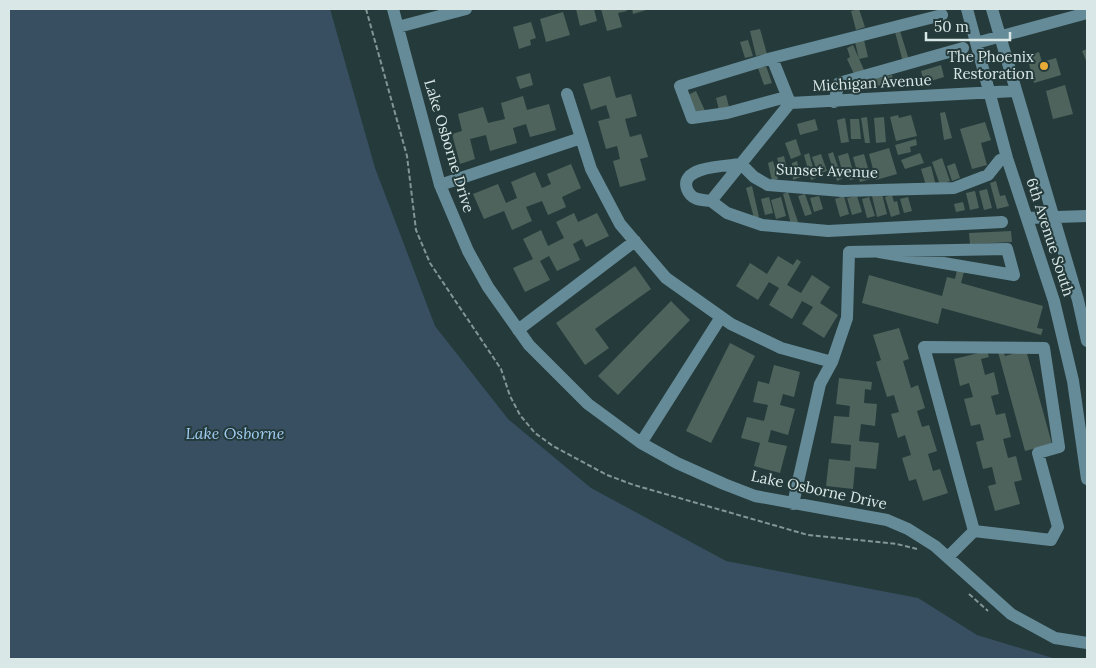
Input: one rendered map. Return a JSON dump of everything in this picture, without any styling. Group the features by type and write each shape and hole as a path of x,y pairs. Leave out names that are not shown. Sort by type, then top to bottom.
{"street":[{"name":"Lake Osborne Drive","path":"393,9 440,185 468,251 488,288 518,330 554,372 588,404 641,443 710,478 755,496 887,520 908,529 935,546 1011,614 1055,638 1087,643"},
{"path":"398,27 466,9"},
{"name":"6th Avenue South","path":"967,9 1007,158 1054,301 1070,366 1087,479"},
{"name":"6th Avenue South","path":"992,9 1052,218 1078,300 1087,341"},
{"path":"976,43 1087,13"},
{"path":"711,201 788,100 772,58 942,15"},
{"path":"834,102 839,83 963,48"},
{"name":"Michigan Avenue","path":"772,58 680,86 692,118 727,113 788,100 834,102 1016,91"},
{"path":"567,94 591,169 620,224 666,278 731,324 781,348 832,362"},
{"path":"440,185 581,138"},
{"name":"Sunset Avenue","path":"741,164 754,177 768,185 860,190 954,188 988,175 1000,160 1007,158"},
{"path":"741,164 691,173 687,178 686,185 690,195 697,199 711,201 727,213 762,225 820,231 1002,222"},
{"path":"1027,218 1087,216"},
{"path":"518,330 635,241"},
{"path":"793,504 820,384 832,362 847,318 849,252 1007,249 1014,275 879,252"},
{"path":"641,443 721,317"},
{"path":"924,347 1044,348 1059,447 1038,453 1058,527 1052,540 974,531 924,347"},
{"path":"948,557 974,531"}],"water":[{"name":"Lake Osborne","path":"9,9 330,9 375,168 435,326 508,419 591,488 726,561 918,598 977,635 1056,659 9,659"}],"building":[{"path":"576,9 594,9 597,21 580,26"},
{"path":"601,9 626,9 627,11 618,13 622,27 607,31"},
{"path":"632,9 650,9 633,14"},
{"path":"859,9 865,27 856,30 851,11"},
{"path":"563,12 570,35 546,42 540,19"},
{"path":"531,22 536,38 530,40 531,45 519,49 513,27"},
{"path":"760,29 767,54 756,56 750,31"},
{"path":"900,31 909,60 903,62 895,32"},
{"path":"748,40 753,56 745,58 740,42"},
{"path":"864,40 868,57 859,59 855,42"},
{"path":"853,45 864,70 854,74 847,59 850,57 847,48"},
{"path":"1087,49 1087,63 1082,51"},
{"path":"1039,52 1042,62 1056,58 1061,75 1034,83 1027,56"},
{"path":"941,65 944,77 924,83 921,71"},
{"path":"766,66 772,83 764,85 758,68"},
{"path":"530,73 533,85 520,89 516,77"},
{"path":"892,75 894,83 867,88 865,81"},
{"path":"610,76 616,98 631,94 637,116 625,119 630,137 641,134 648,157 640,159 646,180 620,187 613,161 620,159 617,146 606,149 598,121 610,118 606,105 591,110 583,84"},
{"path":"1065,85 1073,114 1053,119 1046,91"},
{"path":"696,91 706,113 698,117 688,95"},
{"path":"726,95 729,107 719,110 716,98"},
{"path":"523,96 527,110 549,104 556,130 530,137 526,124 513,128 517,143 490,151 486,135 470,139 475,159 460,164 452,134 462,131 458,114 483,107 488,123 505,119 501,103"},
{"path":"945,112 952,138 944,140 940,113"},
{"path":"898,115 899,118 911,115 917,136 896,141 890,117"},
{"path":"867,117 870,143 865,143 861,118"},
{"path":"884,117 886,142 876,143 874,118"},
{"path":"845,118 849,142 841,143 837,120"},
{"path":"815,119 818,130 800,135 797,124"},
{"path":"850,119 859,119 861,139 851,139"},
{"path":"985,122 991,140 981,143 987,165 972,169 960,129"},
{"path":"796,139 801,155 791,159 785,143"},
{"path":"916,139 917,145 910,147 911,152 898,155 895,145"},
{"path":"889,148 897,174 876,180 869,154"},
{"path":"833,152 842,179 837,181 828,154"},
{"path":"809,153 816,178 811,180 804,155"},
{"path":"848,153 855,179 850,180 848,173 843,174 838,156"},
{"path":"920,153 924,163 905,169 901,160"},
{"path":"821,154 827,171 818,174 812,157"},
{"path":"864,154 871,179 860,182 853,157"},
{"path":"784,156 788,174 782,176 777,158"},
{"path":"942,158 950,181 940,185 932,162"},
{"path":"773,161 778,179 772,181 768,163"},
{"path":"797,161 801,177 793,180 792,163"},
{"path":"955,163 960,178 952,181 947,166"},
{"path":"571,164 581,188 562,197 566,207 548,215 542,201 526,207 532,221 512,230 504,211 484,219 473,194 498,184 506,203 517,198 511,182 535,172 542,188 551,184 547,174"},
{"path":"931,166 936,186 927,189 921,169"},
{"path":"996,181 1000,196 1005,195 1009,206 997,209 990,183"},
{"path":"752,186 759,217 754,218 746,188"},
{"path":"987,189 992,208 984,210 979,191"},
{"path":"975,191 979,208 970,210 966,193"},
{"path":"788,192 798,222 791,224 783,194"},
{"path":"805,194 812,214 805,216 798,196"},
{"path":"882,194 887,214 877,217 872,196"},
{"path":"892,195 894,202 897,201 900,214 891,217 885,197"},
{"path":"819,196 823,209 814,212 810,198"},
{"path":"844,196 849,214 840,217 835,199"},
{"path":"857,196 862,212 852,215 847,198"},
{"path":"769,197 773,213 765,215 761,199"},
{"path":"781,197 786,216 776,219 771,200"},
{"path":"869,197 875,216 867,218 862,199"},
{"path":"908,197 912,211 904,213 900,199"},
{"path":"963,202 965,210 956,212 954,204"},
{"path":"574,213 578,222 597,213 609,236 586,247 582,239 573,244 580,260 557,271 549,256 540,261 550,280 525,292 513,268 533,259 523,239 541,230 548,246 564,238 556,222"},
{"path":"1011,231 1012,242 970,244 969,233"},
{"path":"778,256 793,265 797,259 801,262 787,285 801,293 812,275 830,287 820,303 838,315 824,338 802,324 813,307 802,301 792,319 769,305 779,288 769,282 758,300 736,286 750,263 767,274"},
{"path":"635,266 651,289 595,329 609,348 585,365 556,323"},
{"path":"957,270 964,272 961,283 1043,306 1037,328 1043,329 1041,335 942,308 938,324 862,303 869,275 942,296 947,277 955,279"},
{"path":"671,301 690,320 618,395 598,376"},
{"path":"899,328 909,359 903,361 911,388 918,385 925,408 917,411 922,427 929,425 937,451 928,454 933,471 940,469 948,493 923,501 916,479 909,481 902,458 911,455 905,435 898,438 891,414 899,412 894,395 887,397 876,362 881,360 873,335"},
{"path":"730,343 755,356 711,443 686,431"},
{"path":"1003,350 1005,356 1026,350 1052,444 1025,451 998,352"},
{"path":"987,351 989,357 981,359 985,375 994,372 999,394 991,396 996,415 1005,413 1011,437 1003,439 1008,458 1016,456 1022,480 1014,482 1020,504 995,511 988,486 996,484 992,467 983,469 976,442 984,440 980,424 971,426 964,399 973,397 969,383 960,386 954,359"},
{"path":"774,365 800,372 794,397 783,394 780,405 795,409 788,435 771,430 768,442 787,446 780,473 754,466 760,443 741,438 747,417 764,421 768,405 753,402 758,381 769,384"},
{"path":"839,378 872,382 871,390 865,389 864,403 877,404 875,426 861,424 859,441 879,443 876,469 855,467 853,489 826,486 829,459 850,461 851,445 831,443 834,416 849,417 850,406 836,404"}],"place":[{"name":"The Phoenix Restoration","path":"1044,66"}]}
